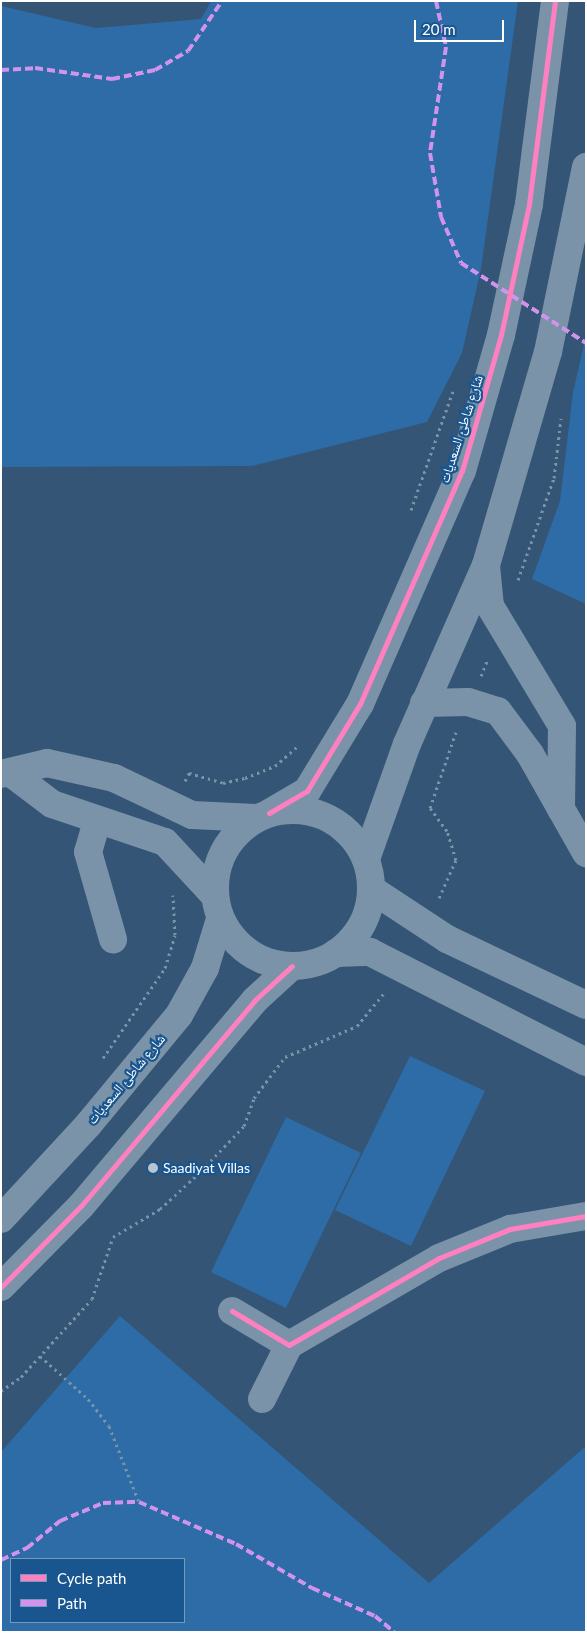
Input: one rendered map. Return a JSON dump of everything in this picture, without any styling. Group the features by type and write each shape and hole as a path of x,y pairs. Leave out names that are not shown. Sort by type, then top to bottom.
{"street":[{"name":"شارع شاطئ السعديات","path":"263,815 307,791 360,704 462,470 501,335 529,204 555,1"},
{"path":"366,859 424,703 486,565 548,352 578,217 586,167"},
{"path":"486,565 490,606 562,726 573,814 586,853"},
{"path":"424,703 468,702 498,710 573,814"},
{"path":"6,774 47,764 114,778 192,815 263,815 292,809 337,823 366,859 372,889 367,913 355,936 336,953"},
{"path":"6,774 52,804 97,821 165,842 217,907 229,934 254,956 292,966"},
{"path":"217,907 216,872 229,840 263,815"},
{"path":"97,821 88,852 113,939"},
{"path":"372,889 447,939 586,1005"},
{"name":"شارع شاطئ السعديات","path":"1,1219 88,1125 178,1015 205,968 217,907"},
{"path":"1,1287 88,1199 255,1000 292,966 336,953 370,952 586,1062"},
{"path":"262,1399 289,1345 439,1258 510,1229 586,1216"},
{"path":"232,1311 289,1345"}],"path":[{"path":"407,520 458,382"},
{"path":"184,782 189,773 223,783 246,778 275,766 301,743"},
{"path":"100,1062 165,968 175,935 172,890"},
{"path":"1,1391 40,1356 92,1298 113,1237 160,1209 197,1175 244,1126 254,1098 286,1057 357,1026 368,1018 382,992 390,996"},
{"path":"40,1356 88,1398 109,1426 139,1502"}],"shaded area":[{"path":"211,1 518,1 481,269 462,353 427,422 252,466 1,467 1,6 96,28 201,19"},
{"path":"586,336 586,604 532,579 560,501 573,392"},
{"path":"410,1056 485,1091 411,1246 335,1210"},
{"path":"286,1117 361,1153 286,1308 211,1272"},
{"path":"120,1316 429,1583 586,1446 586,1632 1,1632 1,1452"}],"marked path":[{"path":"1,70 35,68 112,79 155,70 188,51 222,1"},
{"path":"436,1 446,47 430,153 441,217 461,263 586,343"},
{"path":"1,1560 27,1548 60,1521 103,1503 139,1502 236,1544 312,1588 375,1616 394,1632"}],"cycle path":[{"path":"269,813 307,791 360,704 462,471 501,335 529,204 555,1"},
{"path":"1,1287 81,1206 255,1000 292,966"},
{"path":"232,1311 289,1345 439,1258 510,1229 586,1216"}],"place":[{"name":"Saadiyat Villas","path":"153,1168"}]}
